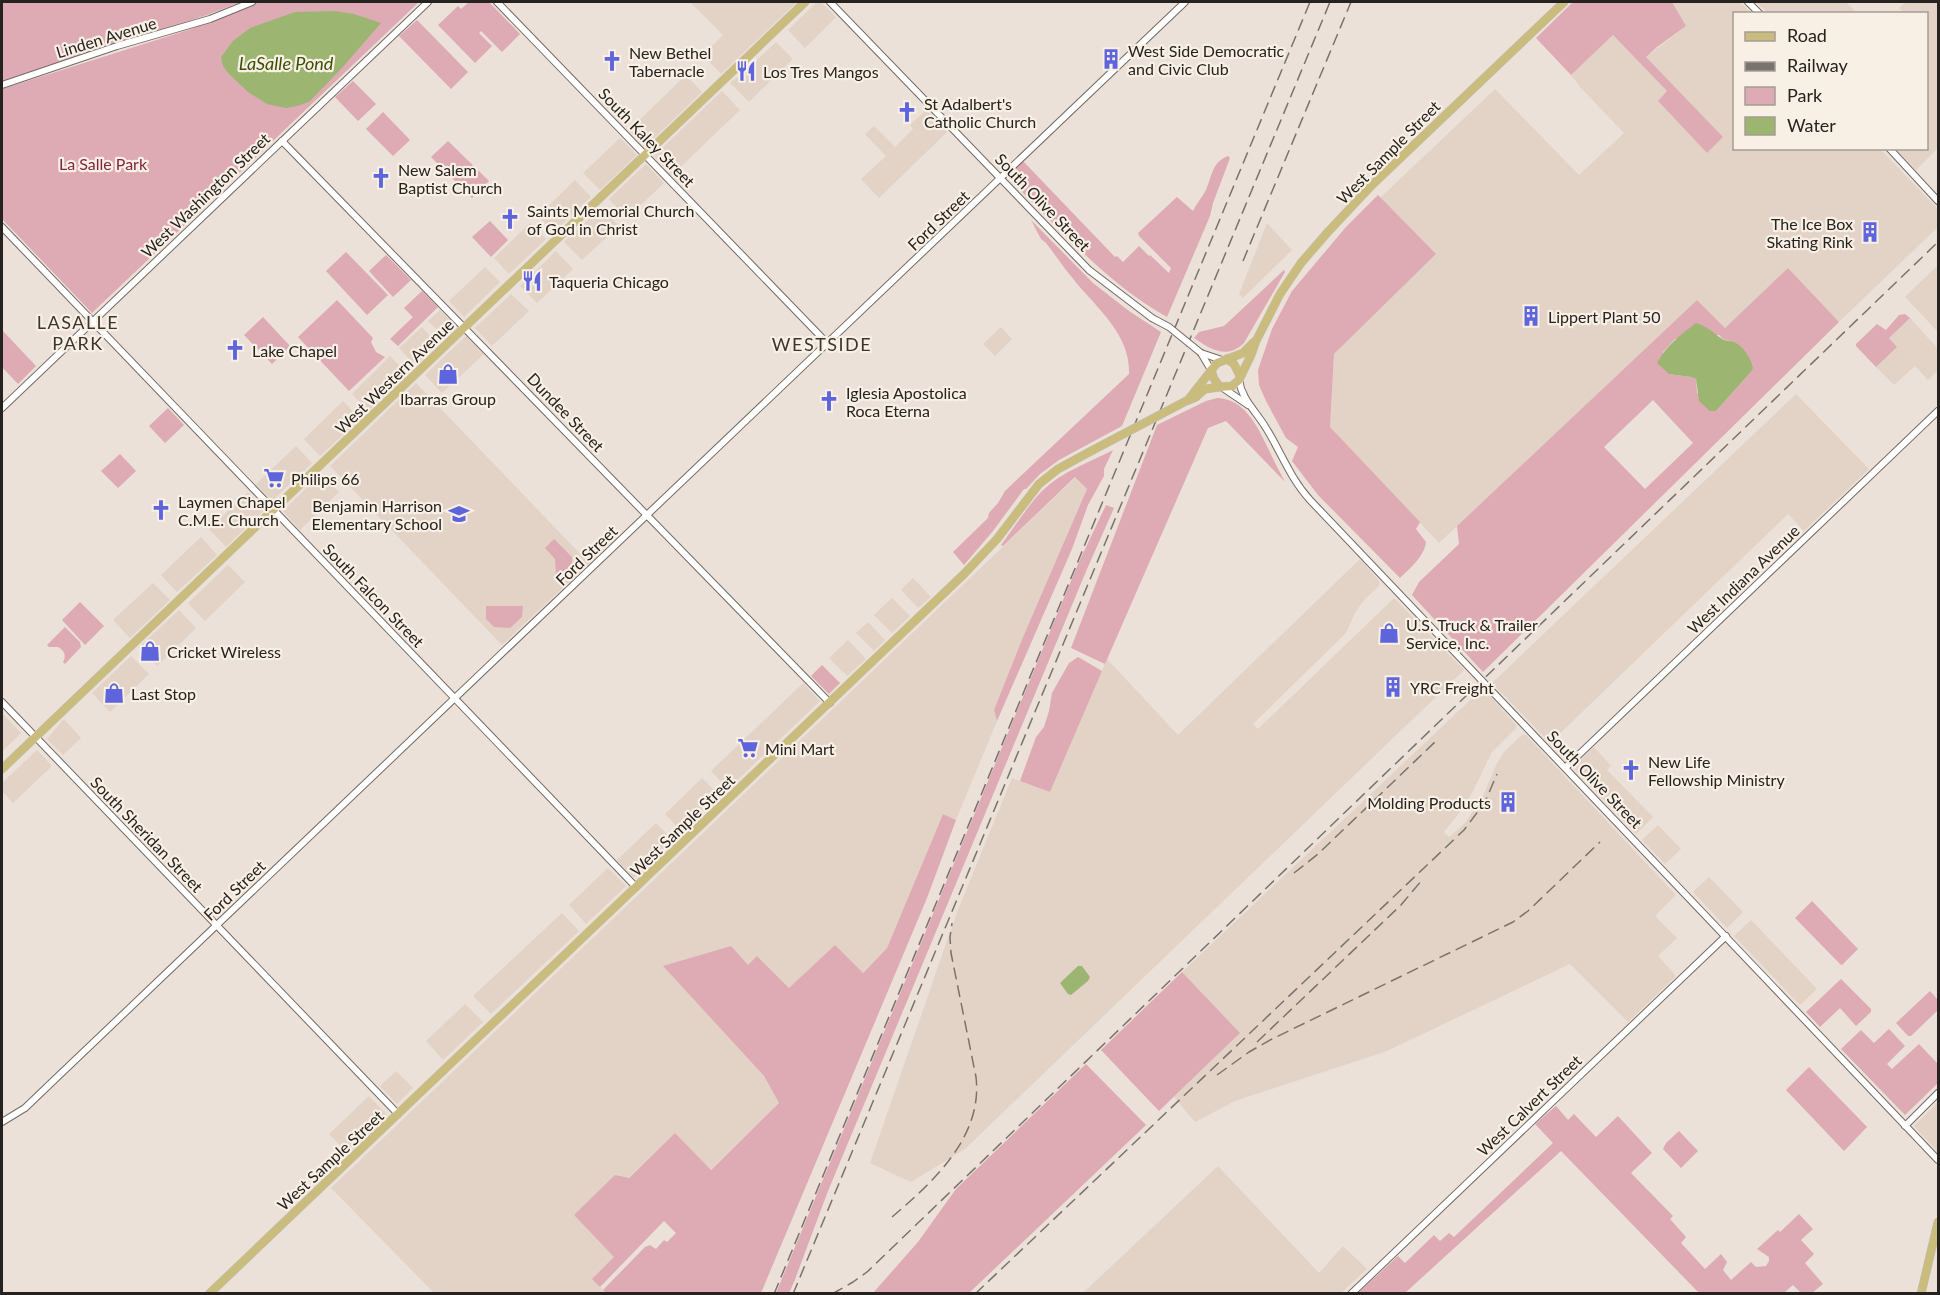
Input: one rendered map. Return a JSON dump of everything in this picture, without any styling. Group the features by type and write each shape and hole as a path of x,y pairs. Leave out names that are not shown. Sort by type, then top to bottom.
{"main road":[{"name":"West Western Avenue","path":"2,769 806,2"},
{"name":"West Sample Street","path":"1239,378 1280,294 1293,273 1327,233 1372,185 1564,2"},
{"name":"West Sample Street","path":"1224,360 1243,353 1256,341"},
{"path":"1224,360 1234,364 1239,378 1232,386 1221,387 1214,379 1211,370 1224,360"},
{"name":"West Sample Street","path":"1188,400 1211,370"},
{"name":"West Sample Street","path":"209,1293 979,559 1040,484 1058,469 1196,397 1205,389 1221,387"},
{"path":"1921,1293 1938,1222"}],"street":[{"name":"Linden Avenue","path":"2,85 117,46 202,22 252,2"},
{"name":"West Washington Street","path":"2,408 428,2"},
{"name":"South Kaley Street","path":"497,2 828,344"},
{"name":"South Olive Street","path":"830,2 1089,270 1201,353 1211,370"},
{"name":"Ford Street","path":"2,1122 16,1114 44,1090 1185,2"},
{"name":"Dundee Street","path":"282,141 830,703"},
{"path":"1891,150 1938,201"},
{"name":"South Falcon Street","path":"2,227 636,887"},
{"name":"South Olive Street","path":"1201,353 1224,360"},
{"name":"South Olive Street","path":"1239,378 1241,392 1248,405"},
{"name":"South Olive Street","path":"1221,387 1248,405 1262,420 1292,477 1306,496 1938,1160"},
{"name":"West Indiana Avenue","path":"1566,767 1938,411"},
{"name":"South Sheridan Street","path":"2,702 398,1114"},
{"name":"West Calvert Street","path":"1351,1293 1726,936"},
{"path":"1905,1126 1938,1093"}],"shaded area":[{"path":"690,2 797,2 721,74 703,55 723,35"},
{"path":"1672,2 1740,2 1750,12 1733,12 1733,150 1881,150 1938,209 1938,227 1839,322 1788,268 1725,328 1697,300 1439,543 1330,427 1334,354 1436,254 1380,198 1495,89 1579,175 1624,133 1571,75 1613,35 1668,92 1658,101 1707,153 1723,137 1646,57 1686,26"},
{"path":"1756,2 1846,2 1856,12 1767,12"},
{"path":"1906,2 1938,2 1938,148 1916,170 1897,150 1928,150 1928,12 1903,12 1899,8"},
{"path":"816,3 822,3 836,17 805,48 788,30"},
{"path":"776,42 793,59 749,102 730,83"},
{"path":"686,75 702,92 645,147 629,130"},
{"path":"722,91 740,110 672,175 654,156"},
{"path":"926,110 947,132 879,198 861,179 886,156 865,134 874,126 895,147 913,129 910,125"},
{"path":"620,138 637,155 600,190 583,173"},
{"path":"646,164 664,183 627,218 609,199"},
{"path":"575,180 591,197 554,232 538,216"},
{"path":"601,208 619,226 582,260 564,242"},
{"path":"530,223 546,239 509,274 494,258"},
{"path":"1267,223 1292,250 1243,298 1239,294"},
{"path":"556,251 573,269 537,303 520,286"},
{"path":"1938,265 1938,332 1905,297"},
{"path":"485,267 500,282 464,317 449,301"},
{"path":"511,294 529,311 492,346 475,328"},
{"path":"440,310 456,326 444,337 428,321"},
{"path":"1910,318 1938,349 1938,370 1928,380 1915,366 1894,385 1876,367 1897,347 1889,338"},
{"path":"422,327 437,344 415,365 399,348"},
{"path":"1001,327 1012,339 995,356 983,344"},
{"path":"466,336 484,354 442,393 425,375"},
{"path":"390,356 407,374 368,411 352,394"},
{"name":"Benjamin Harrison Elementary School","path":"416,383 589,563 502,645 330,466"},
{"path":"1796,394 1869,469 1804,531 1788,514 1550,743 1492,683"},
{"path":"343,401 360,419 320,456 304,439"},
{"path":"296,446 312,463 272,501 256,484"},
{"path":"321,474 339,492 300,530 283,511"},
{"path":"1076,477 1087,489 994,710 997,721 956,820 943,814 887,948 862,973 834,946 789,988 758,957 748,966 731,946 664,967 764,1076 779,1103 710,1170 675,1133 628,1178 574,1215 615,1257 593,1279 606,1293 434,1293 331,1188"},
{"path":"248,492 265,509 226,547 209,529"},
{"path":"201,537 217,555 177,592 161,575"},
{"path":"1360,559 1379,581 1379,586 1356,611 1346,633 1253,724 1258,729 1393,599 1464,670 965,1149 911,1182 870,1163 957,912 1012,778 1050,792 1107,659 1178,735"},
{"path":"228,565 245,582 205,621 188,603"},
{"path":"913,578 931,597 918,608 901,590"},
{"path":"153,583 170,600 130,638 113,620"},
{"path":"892,598 910,616 892,633 874,615"},
{"path":"179,610 196,628 157,666 139,647"},
{"path":"868,622 885,640 874,651 856,633"},
{"path":"848,640 866,659 847,676 829,658"},
{"path":"131,656 149,674 110,712 92,693"},
{"path":"803,683 820,701 728,789 711,771"},
{"path":"1483,688 1516,725 1516,728 1492,752 1467,803 1444,832 1449,837 1465,823 1483,796 1504,752 1522,735 1526,735 1676,895 1655,916 1677,938 1658,956 1676,976 1628,1022 1570,964 1387,1051 1235,1101 1195,1122 1174,1097 1240,1033 1182,972"},
{"path":"2,713 21,733 2,752"},
{"path":"64,719 81,738 63,755 47,739"},
{"path":"1594,747 1611,766 1607,770 1653,817 1636,834 1573,767"},
{"path":"37,750 52,766 13,803 2,791 2,783"},
{"path":"702,778 720,796 682,832 665,814"},
{"path":"656,823 673,840 634,878 617,860"},
{"path":"1658,825 1681,849 1665,864 1642,840"},
{"path":"608,868 626,886 586,924 569,905"},
{"path":"1709,877 1743,912 1727,928 1693,892"},
{"path":"562,913 579,931 491,1014 473,996"},
{"path":"1751,920 1817,989 1800,1005 1734,936"},
{"path":"465,1004 483,1022 443,1060 426,1041"},
{"path":"396,1071 413,1088 397,1104 380,1086"},
{"path":"369,1096 386,1114 347,1152 329,1134"},
{"path":"1938,1102 1938,1152 1914,1126"},
{"path":"1218,1166 1319,1273 1343,1246 1367,1269 1341,1293 1083,1293"}],"green space":[{"path":"2,2 241,2 2,82"},
{"name":"La Salle Park","path":"259,2 419,2 92,313 2,219 2,89 191,29"},
{"path":"469,2 489,2 520,34 502,52 481,31 479,33 492,46 475,63 438,25 458,6 461,9"},
{"path":"1573,2 1672,2 1686,26 1646,57 1723,137 1707,153 1658,101 1667,91 1613,35 1571,75 1536,38"},
{"path":"417,20 468,72 451,89 399,36"},
{"path":"353,81 376,104 358,121 335,97"},
{"path":"383,112 410,140 393,156 366,129"},
{"path":"448,141 489,181 472,198 431,157"},
{"path":"1228,156 1230,158 1210,216 1167,317 1134,296 1104,272 1009,177 1010,173 1023,161 1115,257 1117,256 1123,262 1139,246 1169,273 1171,268 1138,233 1177,197 1193,211 1206,190 1217,163"},
{"path":"1378,195 1436,254 1334,354 1330,427 1420,522 1416,529 1426,542 1425,547 1416,562 1400,578 1318,495 1292,461 1298,447 1286,438 1266,401 1259,385 1258,370 1272,329 1292,291 1346,227"},
{"path":"1031,220 1093,283 1161,332 1122,426 1059,460 1040,474 1024,489 964,565 953,552 988,518 989,513 1005,491 1129,374 1128,360 1118,334 1102,311 1041,239"},
{"path":"490,221 508,240 491,257 472,237"},
{"path":"346,252 388,295 367,315 326,271"},
{"path":"386,255 411,280 393,297 369,271"},
{"path":"1788,268 1839,322 1483,672 1412,595 1419,582 1459,544 1457,526 1697,300 1725,328","holes":["1719,335 1723,339 1736,343 1750,373 1716,411 1697,393 1696,379 1669,374 1663,352 1675,339","1653,400 1693,443 1645,489 1604,447"]},
{"path":"1284,270 1285,272 1244,343 1238,348 1225,352 1219,351 1194,338 1199,332 1224,326"},
{"path":"422,291 438,307 398,346 390,339 413,317 404,308"},
{"path":"337,300 373,338 371,342 376,352 385,357 349,391 298,337"},
{"path":"1905,314 1910,318 1889,338 1897,347 1876,367 1856,344 1877,324 1886,330 1899,315"},
{"path":"263,317 290,346 272,364 244,335"},
{"path":"2,330 36,366 18,384 2,367"},
{"path":"1217,398 1235,403 1249,415 1285,482 1226,421 1208,428 1105,664 1071,648 1157,425"},
{"path":"168,408 184,425 165,443 149,426"},
{"path":"1113,450 1104,469 1104,476 1088,505 1072,549 997,721 994,710 1087,489 1075,477 1003,546 1001,545 1030,505 1049,485 1066,473"},
{"path":"120,454 136,471 118,488 101,471"},
{"path":"1106,505 1114,508 828,1191 794,1282 789,1293 776,1293 1078,564"},
{"path":"554,539 572,557 572,567 565,574 556,574 555,559 545,548"},
{"path":"80,602 104,626 85,645 62,620"},
{"path":"486,606 523,606 522,617 510,628 494,627 486,619"},
{"path":"65,627 80,642 81,647 65,664 63,662 65,655 62,650 47,645"},
{"path":"1078,657 1102,671 1050,792 1020,781 1036,737 1044,727 1052,693 1069,663"},
{"path":"822,665 840,683 829,694 811,676"},
{"path":"943,814 956,820 927,898 761,1293 606,1293 603,1290 645,1247 650,1245 656,1249 664,1240 667,1242 676,1233 664,1221 600,1287 592,1279 614,1257 574,1215 615,1175 629,1178 675,1133 711,1170 779,1103 764,1076 663,966 731,946 748,965 757,956 789,988 835,945 863,973 887,948"},
{"path":"1812,901 1858,949 1842,965 1795,918"},
{"path":"1182,972 1240,1033 1159,1111 1101,1050"},
{"path":"1841,979 1871,1009 1871,1012 1856,1026 1840,1008 1820,1027 1806,1012"},
{"path":"1930,991 1938,1000 1938,1010 1911,1036 1908,1036 1896,1023"},
{"path":"1889,1029 1905,1046 1887,1064 1892,1069 1919,1044 1938,1064 1938,1083 1905,1115 1841,1049 1861,1030 1874,1043"},
{"path":"1086,1064 1146,1125 969,1293 873,1293 918,1242 956,1189"},
{"path":"1809,1067 1867,1127 1844,1151 1786,1090"},
{"path":"1556,1106 1568,1120 1574,1114 1596,1137 1618,1116 1652,1153 1631,1173 1673,1216 1670,1219 1686,1237 1681,1243 1705,1269 1721,1254 1727,1262 1723,1270 1731,1280 1751,1262 1756,1267 1766,1266 1769,1257 1757,1249 1799,1214 1813,1229 1801,1240 1814,1254 1805,1263 1823,1284 1812,1293 1801,1293 1793,1285 1784,1293 1699,1293 1561,1151 1405,1293 1358,1293 1398,1256 1405,1263 1434,1235 1440,1241 1449,1233 1454,1237 1553,1143 1535,1124"},
{"path":"1679,1131 1698,1151 1681,1168 1663,1149"}],"water":[{"name":"LaSalle Pond","path":"335,11 354,14 381,23 309,102 286,108 267,104 248,92 223,66 221,57 233,41 250,28 295,12"},
{"path":"1696,323 1724,340 1740,346 1748,356 1753,368 1716,411 1710,411 1699,401 1696,379 1669,374 1657,363 1669,346"},
{"path":"1078,966 1082,966 1090,977 1071,995 1060,983"}],"railway":[{"path":"774,1294 1310,2"},
{"path":"793,1294 1330,2"},
{"path":"1243,261 1351,2"},
{"path":"832,1294 867,1272 1938,242"},
{"path":"1294,873 1318,854 1436,741"},
{"path":"975,1294 1464,830 1485,802 1497,774"},
{"path":"1217,1075 1272,1039 1513,922 1528,911 1600,842"},
{"path":"1257,1042 1401,905 1422,880"},
{"path":"892,1217 923,1189 952,1156 972,1119 976,1099 976,1077 951,953 952,923"}],"place":[{"name":"West Side Democratic and Civic Club","path":"1111,59"},
{"name":"New Bethel Tabernacle","path":"612,61"},
{"name":"Los Tres Mangos","path":"746,71"},
{"name":"St Adalbert's Catholic Church","path":"907,112"},
{"name":"New Salem Baptist Church","path":"381,178"},
{"name":"Saints Memorial Church of God in Christ","path":"510,219"},
{"name":"The Ice Box Skating Rink","path":"1870,232"},
{"name":"Taqueria Chicago","path":"532,281"},
{"name":"Lippert Plant 50","path":"1531,316"},
{"name":"Lake Chapel","path":"235,350"},
{"name":"Ibarras Group","path":"448,374"},
{"name":"Iglesia Apostolica Roca Eterna","path":"829,401"},
{"name":"Philips 66","path":"274,478"},
{"name":"Laymen Chapel C.M.E. Church","path":"161,510"},
{"name":"Benjamin Harrison Elementary School","path":"459,514"},
{"name":"U.S. Truck & Trailer Service, Inc.","path":"1389,633"},
{"name":"Cricket Wireless","path":"150,651"},
{"name":"YRC Freight","path":"1393,687"},
{"name":"Last Stop","path":"114,693"},
{"name":"Mini Mart","path":"748,748"},
{"name":"New Life Fellowship Ministry","path":"1631,770"},
{"name":"Molding Products","path":"1508,802"}],"district":[{"name":"LASALLE PARK","path":"78,332"},
{"name":"WESTSIDE","path":"822,344"}]}
